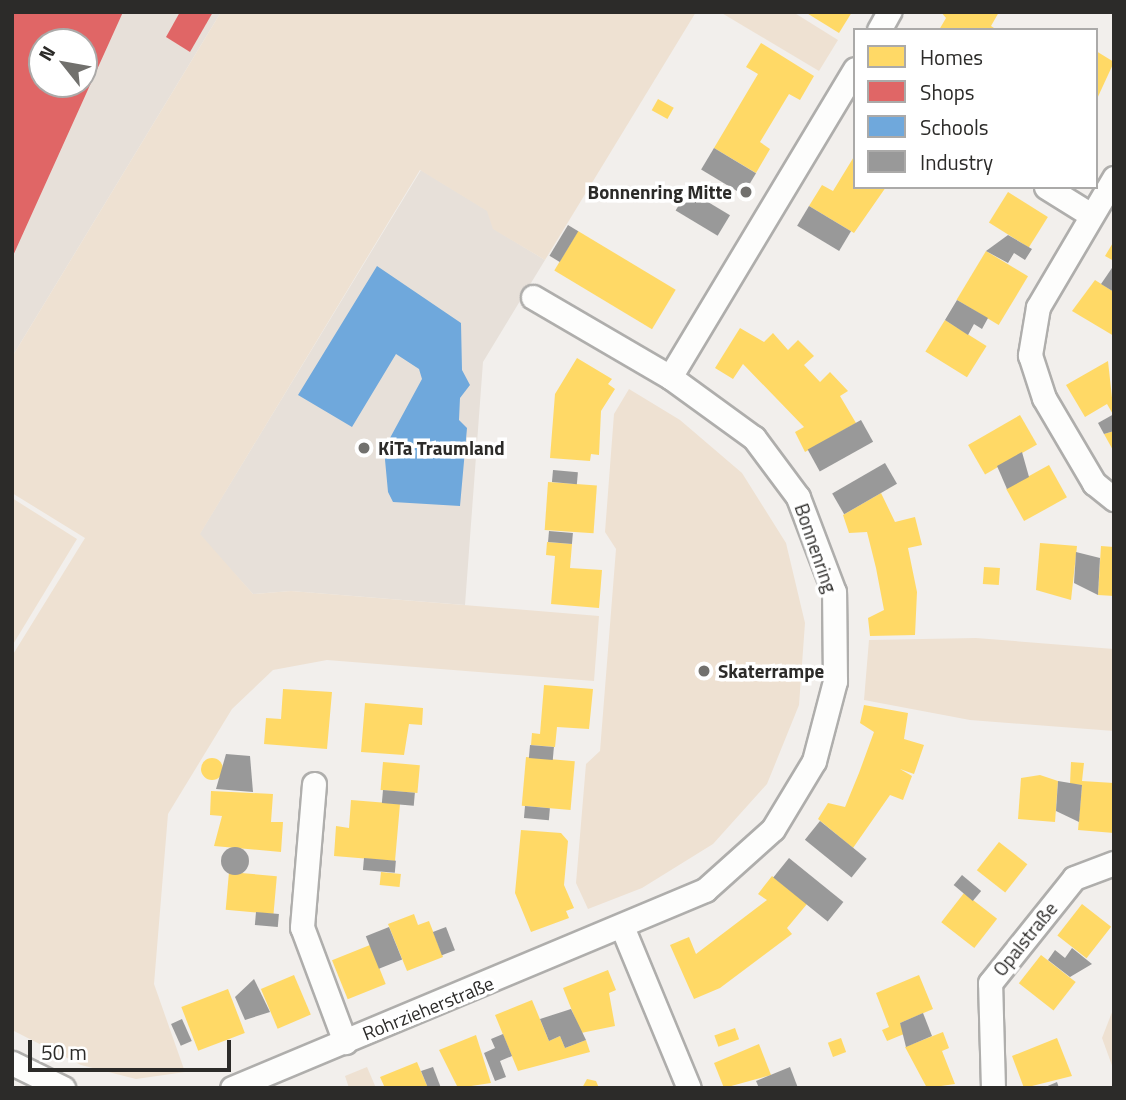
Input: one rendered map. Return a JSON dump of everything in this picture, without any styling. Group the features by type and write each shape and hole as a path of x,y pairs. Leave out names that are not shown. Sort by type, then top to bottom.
{"street":[{"path":"880,28 889,12"},
{"path":"670,377 853,72"},
{"path":"1114,178 1038,307 1030,355 1050,409 1094,483 1114,499"},
{"path":"1049,189 1091,215"},
{"name":"Bonnenring","path":"533,297 670,377 754,438 798,496 834,592 836,667 814,761 773,829 705,890 623,929"},
{"path":"314,784 302,928 345,1042"},
{"name":"Opalstraße","path":"993,1088 990,983 1074,878 1114,863"},
{"path":"623,929 689,1088"},
{"name":"Rohrzieherstraße","path":"232,1088 623,929"},
{"path":"12,1063 63,1088"}],"shaded area":[{"path":"12,12 221,12 12,357"},
{"path":"221,12 696,12 545,260 493,229 487,211 420,170 200,534 253,594 291,591 599,616 594,681 327,660 273,670 232,709 168,814 154,984 185,1072 136,1079 81,1065 12,1030 12,656 85,538 12,493 12,357"},
{"path":"720,12 793,12 838,40 819,71"},
{"name":"KiTa Traumland","path":"421,170 488,211 494,229 545,260 483,362 465,605 291,591 253,594 199,535"},
{"path":"629,389 680,420 742,473 786,543 805,623 799,705 767,784 713,844 642,888 588,909 576,883 586,764 600,751 616,549 605,532 614,414"},
{"path":"12,498 77,539 12,646"},
{"path":"976,638 1114,649 1114,731 970,720 864,700 869,640"},
{"path":"1114,1007 1114,1071 1102,1038"},
{"path":"367,1067 376,1088 349,1088 345,1076"}],"building: Homes":[{"path":"805,12 852,12 839,33"},
{"path":"941,12 999,12 991,26 994,28 940,28 946,18"},
{"path":"761,43 814,76 800,100 789,94 760,142 770,149 756,173 714,148 758,74 746,67"},
{"path":"1098,52 1114,62 1098,97"},
{"path":"658,99 674,108 667,119 652,110"},
{"path":"853,158 853,189 885,189 854,233 809,206 822,185 833,191"},
{"path":"1008,192 1048,217 1029,247 989,223"},
{"path":"578,231 676,290 652,329 554,270"},
{"path":"1114,241 1114,261 1105,256"},
{"path":"986,251 1028,276 999,325 957,300"},
{"path":"1095,280 1114,292 1114,336 1072,311"},
{"path":"945,320 987,346 967,377 925,351"},
{"path":"740,328 764,342 773,333 788,350 798,340 814,356 804,365 820,382 830,372 848,391 840,396 856,423 805,452 795,432 804,427 743,364 733,379 715,368"},
{"path":"577,358 612,379 608,384 615,389 601,411 599,455 591,454 590,461 550,458 555,394"},
{"path":"1108,361 1114,416 1107,404 1085,417 1066,385"},
{"path":"1020,415 1037,444 985,474 968,445"},
{"path":"1114,431 1114,452 1104,434"},
{"path":"1049,465 1067,497 1024,521 1006,489"},
{"path":"548,482 597,485 594,533 545,530"},
{"path":"881,493 895,522 915,517 922,545 908,548 917,592 915,635 870,636 868,618 884,610 876,568 867,532 849,533 843,515"},
{"path":"547,542 572,544 570,568 602,570 599,608 551,604 555,556 546,555"},
{"path":"1040,543 1077,546 1071,600 1036,590"},
{"path":"1101,546 1114,547 1114,596 1098,595"},
{"path":"984,567 1000,568 999,585 983,584"},
{"path":"544,685 593,689 589,729 557,727 555,747 531,745 532,733 540,734"},
{"path":"283,689 332,692 327,749 264,744 266,718 281,719"},
{"path":"365,703 423,708 422,725 409,724 404,755 361,752"},
{"path":"864,705 908,713 904,739 924,745 914,774 900,769 912,776 903,800 890,795 853,848 818,819 828,803 845,807 859,773 874,732 860,723"},
{"path":"526,757 575,761 571,810 522,806"},
{"path":"212,758 220,761 223,769 220,777 212,780 204,777 201,769 204,761"},
{"path":"383,762 420,765 417,793 381,790"},
{"path":"1071,762 1084,763 1082,781 1114,783 1114,833 1078,830 1082,785 1070,784"},
{"path":"1040,775 1058,781 1055,822 1018,819 1021,778"},
{"path":"211,791 273,794 271,822 283,822 281,852 214,846 222,816 210,815"},
{"path":"351,800 400,804 395,861 334,856 336,826 349,828"},
{"path":"521,830 561,833 568,841 564,885 574,908 566,911 569,918 531,932 515,893"},
{"path":"999,842 1027,864 1005,893 977,870"},
{"path":"229,872 277,876 274,914 226,910"},
{"path":"381,872 401,874 400,887 380,885"},
{"path":"772,876 807,904 787,928 792,934 720,988 694,999 670,945 689,937 696,954 767,900 758,894"},
{"path":"964,893 997,919 974,948 941,922"},
{"path":"1082,904 1111,927 1087,958 1057,936"},
{"path":"414,914 418,925 429,921 443,957 407,971 388,924"},
{"path":"370,945 386,984 348,999 332,960"},
{"path":"1041,955 1076,982 1054,1010 1019,983"},
{"path":"608,970 616,990 609,993 615,1026 581,1033 563,988"},
{"path":"294,975 311,1015 278,1029 261,989"},
{"path":"919,975 933,1009 900,1023 904,1034 887,1041 882,1030 889,1027 876,993"},
{"path":"228,989 245,1033 198,1051 181,1007"},
{"path":"532,1000 549,1041 560,1036 565,1048 586,1040 590,1052 518,1071 495,1015"},
{"path":"735,1028 739,1039 718,1047 714,1036"},
{"path":"943,1032 949,1048 942,1051 955,1084 927,1088 905,1047"},
{"path":"476,1035 491,1083 458,1088 439,1050"},
{"path":"841,1038 846,1052 833,1057 828,1043"},
{"path":"1057,1038 1072,1076 1024,1088 1012,1056"},
{"path":"759,1044 771,1075 724,1088 714,1063"},
{"path":"417,1062 428,1088 385,1088 380,1077"},
{"path":"587,1079 596,1081 599,1088 582,1088"}],"building: Shops":[{"path":"12,12 123,12 98,67 98,28 28,28 28,98 84,98 12,258"},
{"path":"180,12 213,12 190,52 166,37"}],"building: Schools":[{"path":"377,266 461,323 462,370 470,385 460,398 459,420 467,428 460,506 393,502 388,492 384,449 422,379 419,369 396,354 352,427 298,395"}],"building: Industry":[{"path":"714,148 756,173 743,195 701,169"},
{"path":"688,190 730,215 718,236 676,211"},
{"path":"809,206 851,231 839,251 797,226"},
{"path":"568,225 578,231 560,262 549,256"},
{"path":"1008,235 1032,249 1025,260 1014,253 1008,263 986,251"},
{"path":"1114,265 1114,292 1101,284"},
{"path":"957,300 988,318 982,329 974,324 968,335 945,320"},
{"path":"1114,414 1114,431 1104,434 1098,423"},
{"path":"861,420 873,442 820,471 808,450"},
{"path":"1022,452 1029,477 1007,489 997,466"},
{"path":"885,463 897,484 844,514 832,494"},
{"path":"553,470 578,472 577,484 552,482"},
{"path":"549,531 573,533 572,544 548,542"},
{"path":"1076,552 1100,558 1098,595 1074,583"},
{"path":"530,745 554,747 553,760 529,758"},
{"path":"226,754 250,756 253,792 216,789"},
{"path":"1058,781 1082,785 1079,822 1056,811"},
{"path":"383,790 415,793 414,806 382,803"},
{"path":"525,806 550,808 549,820 524,818"},
{"path":"820,821 867,859 852,877 805,840"},
{"path":"235,847 245,851 249,861 245,871 235,875 225,871 221,861 225,851"},
{"path":"364,858 396,861 395,873 363,870"},
{"path":"789,858 843,902 828,921 773,877"},
{"path":"962,875 981,891 973,901 954,885"},
{"path":"256,912 279,914 278,927 255,925"},
{"path":"389,927 402,959 379,969 366,936"},
{"path":"446,927 455,950 442,955 433,932"},
{"path":"1072,948 1092,964 1070,977 1048,960 1055,950 1065,958"},
{"path":"254,979 270,1012 245,1020 235,997"},
{"path":"571,1009 586,1040 565,1048 560,1036 549,1041 540,1019"},
{"path":"923,1013 932,1036 906,1047 900,1023"},
{"path":"182,1019 192,1041 181,1046 171,1024"},
{"path":"503,1034 512,1056 500,1061 506,1077 495,1081 484,1053 495,1048 491,1039"},
{"path":"433,1067 441,1088 428,1088 421,1071"},
{"path":"790,1067 798,1088 759,1088 756,1081"},
{"path":"1057,1082 1059,1088 1043,1088"}],"place":[{"name":"Bonnenring Mitte","path":"746,192"},
{"name":"KiTa Traumland","path":"364,448"},
{"name":"Skaterrampe","path":"704,671"}]}
